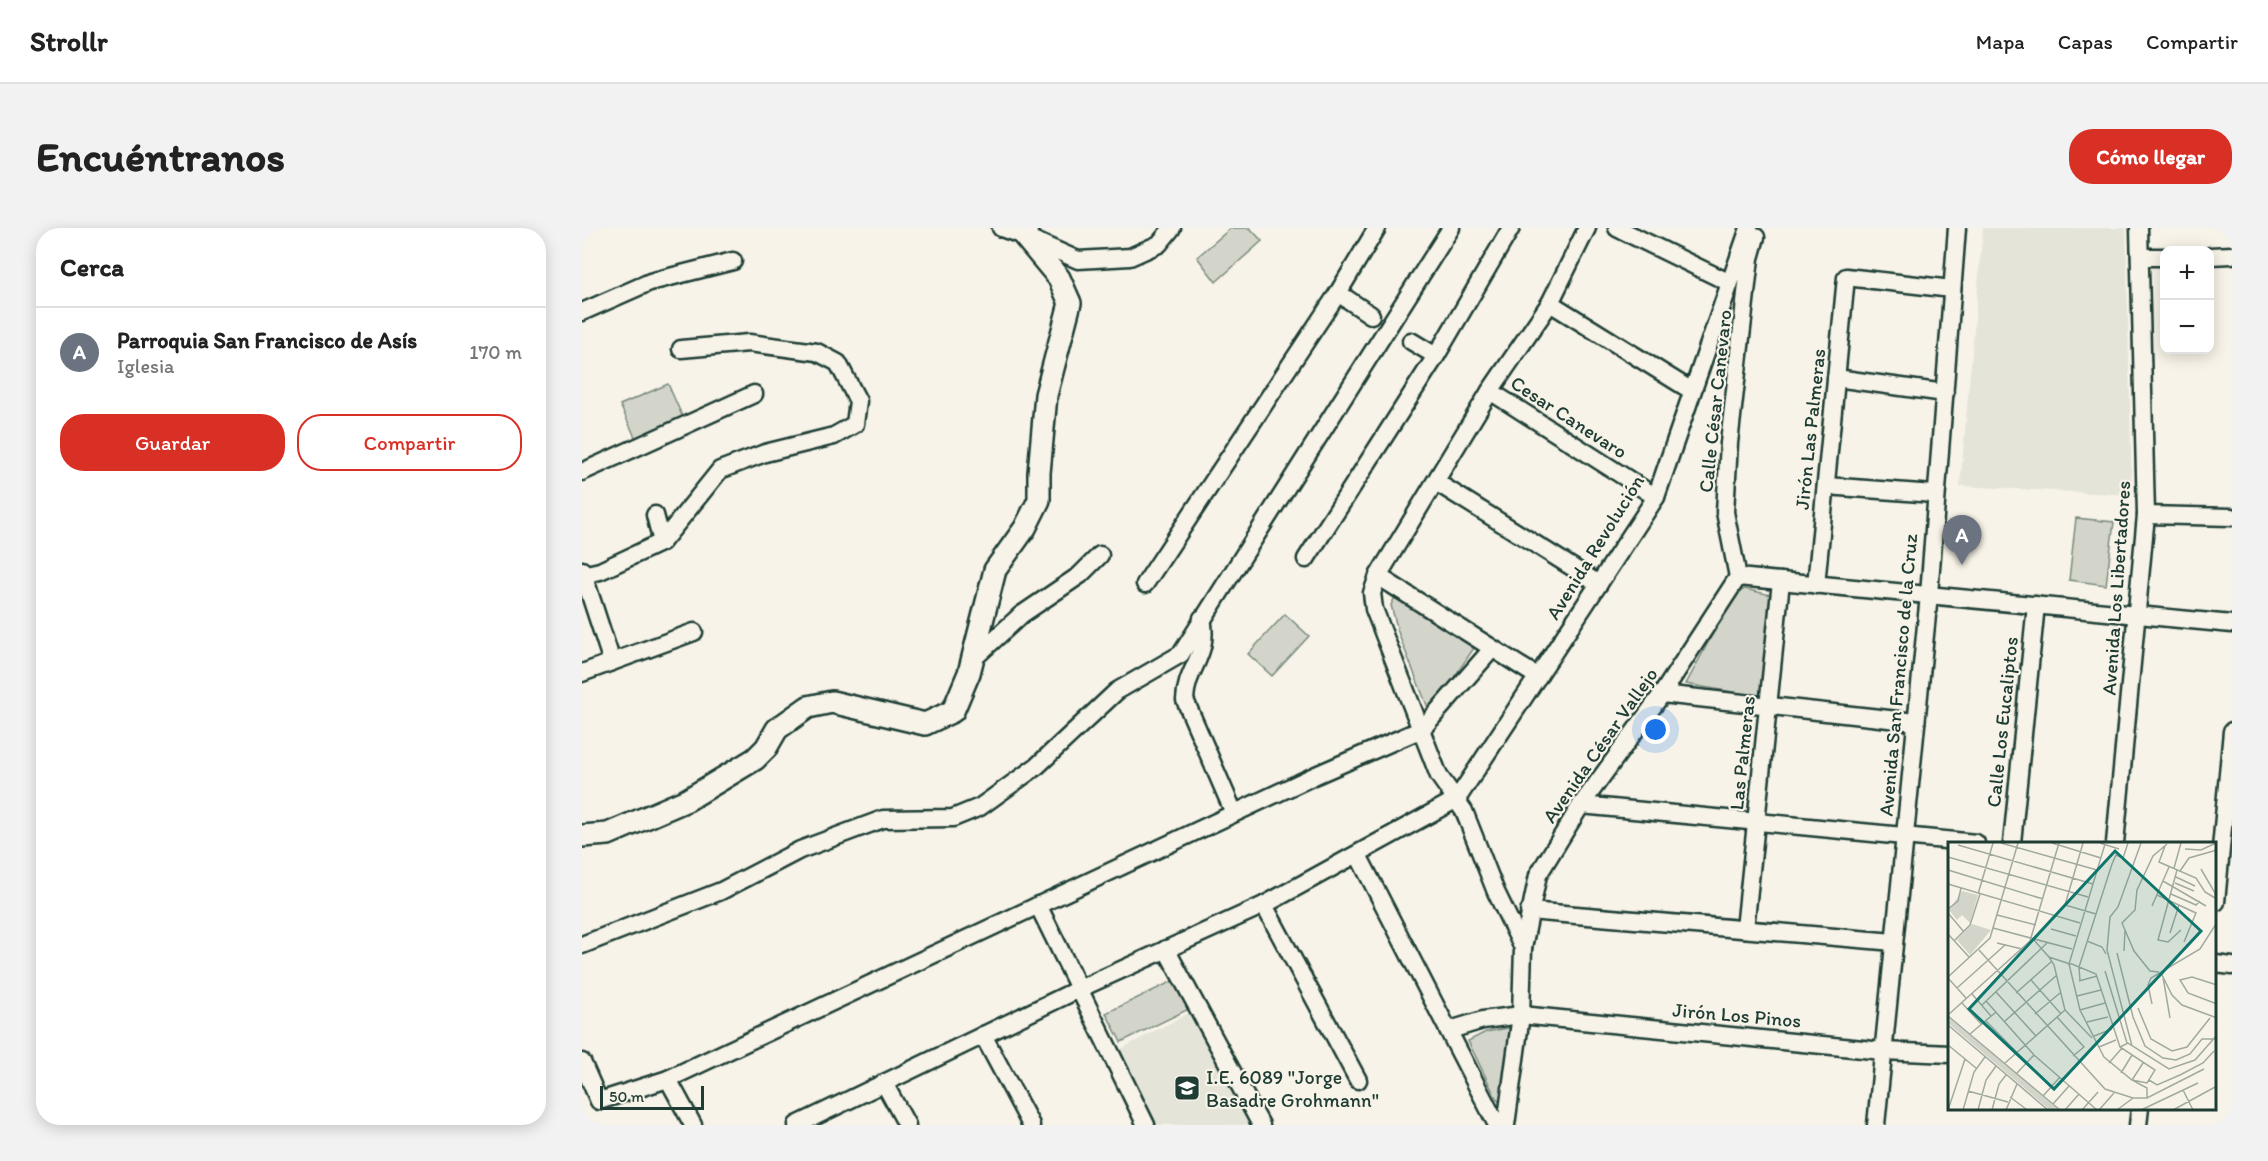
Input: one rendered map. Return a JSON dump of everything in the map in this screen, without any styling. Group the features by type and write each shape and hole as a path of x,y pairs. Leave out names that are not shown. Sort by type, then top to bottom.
{"street":[{"path":"1001,228 1026,232 1078,260 1130,257 1159,244 1172,228"},
{"path":"1145,584 1338,293 1377,228"},
{"path":"582,945 721,891 800,850 883,819 953,818 980,807 1037,766 1118,691 1181,654 1450,228"},
{"path":"1306,559 1436,356 1510,228"},
{"path":"1523,948 1496,892 1457,800 1439,776 1374,609 1372,593 1378,576 1490,391 1550,303 1587,228"},
{"path":"1617,228 1728,282"},
{"name":"Avenida Revolución","path":"1457,800 1656,497 1728,282 1749,228"},
{"name":"Calle César Canevaro","path":"1738,577 1725,512 1729,442 1748,280 1758,228"},
{"path":"1748,280 1765,228"},
{"name":"Avenida San Francisco de la Cruz","path":"1876,1125 1929,595 1957,228"},
{"name":"Avenida Los Libertadores","path":"2115,842 2146,515 2139,228"},
{"path":"582,836 608,834 687,800 755,759 766,748 777,729 808,707 832,702 925,724 937,721 953,711 971,666 995,570 1025,528 1040,500 1039,473 1046,395 1070,303 1059,278 1026,232"},
{"path":"2214,256 2232,255"},
{"path":"2140,257 2160,256"},
{"path":"582,312 650,282 733,261"},
{"name":"Jirón Las Palmeras","path":"1816,585 1846,277 1952,289"},
{"path":"1338,293 1371,315"},
{"path":"1550,303 1692,391"},
{"path":"1411,341 1436,356"},
{"path":"612,662 583,573 600,571 662,542 720,470 765,453 834,436 855,424 858,401 838,363 817,352 749,343 681,349"},
{"path":"1836,378 1945,393"},
{"name":"Cesar Canevaro","path":"1490,391 1656,497"},
{"path":"582,472 754,394"},
{"path":"1436,482 1599,584"},
{"path":"1826,486 1935,494"},
{"path":"654,515 662,542"},
{"path":"2146,515 2232,517"},
{"path":"971,666 1021,615 1080,575 1100,555"},
{"path":"1378,576 1538,677"},
{"path":"1738,577 2232,624"},
{"name":"Avenida César Vallejo","path":"1506,1125 1521,1015 1523,948 1538,875 1581,805 1662,694 1738,577"},
{"name":"Las Palmeras","path":"1745,929 1781,581"},
{"name":"Calle Los Eucaliptos","path":"2012,842 2036,606"},
{"path":"1202,618 1206,635 1203,651 1185,688 1185,700 1234,813"},
{"path":"582,673 694,632"},
{"path":"582,1062 599,1101 668,1079 1234,813 1422,729 1492,649"},
{"path":"1662,694 1916,722"},
{"path":"2217,891 2232,732"},
{"path":"797,1125 1079,989 1264,905 1457,800"},
{"path":"1581,805 1964,842"},
{"path":"1358,855 1497,1125"},
{"path":"1038,905 1146,1125"},
{"path":"1264,905 1358,1080"},
{"path":"1529,911 1894,942"},
{"path":"1166,949 1262,1125"},
{"path":"2217,964 2232,966"},
{"name":"Jirón Los Pinos","path":"1450,1030 1483,1020 1521,1015 1884,1051 1948,1054"},
{"path":"983,1035 1031,1125"},
{"path":"668,1079 693,1125"},
{"path":"884,1083 907,1125"},
{"path":"2138,1125 2140,1110"}],"shaded area":[{"path":"1231,228 1250,228 1262,241 1216,282 1197,257"},
{"path":"1983,228 2126,228 2132,495 1960,486"},
{"path":"668,384 684,420 637,441 620,405"},
{"path":"2076,518 2114,522 2106,585 2069,580"},
{"path":"1745,589 1771,595 1761,697 1686,684 1734,594"},
{"path":"1396,595 1476,645 1430,713 1399,635 1391,605"},
{"path":"1285,614 1309,636 1272,676 1248,654"},
{"path":"1175,980 1189,1009 1121,1042 1106,1013"},
{"name":"I.E. 6089 \"Jorge Basadre Grohmann\"","path":"1196,1009 1257,1125 1155,1125 1117,1051"},
{"path":"1514,1027 1502,1105 1496,1098 1468,1041 1486,1032"}],"place":[{"name":"Parroquia San Francisco de Asís","path":"1962,565"},
{"name":"I.E. 6089 \"Jorge Basadre Grohmann\"","path":"1187,1088"}]}
